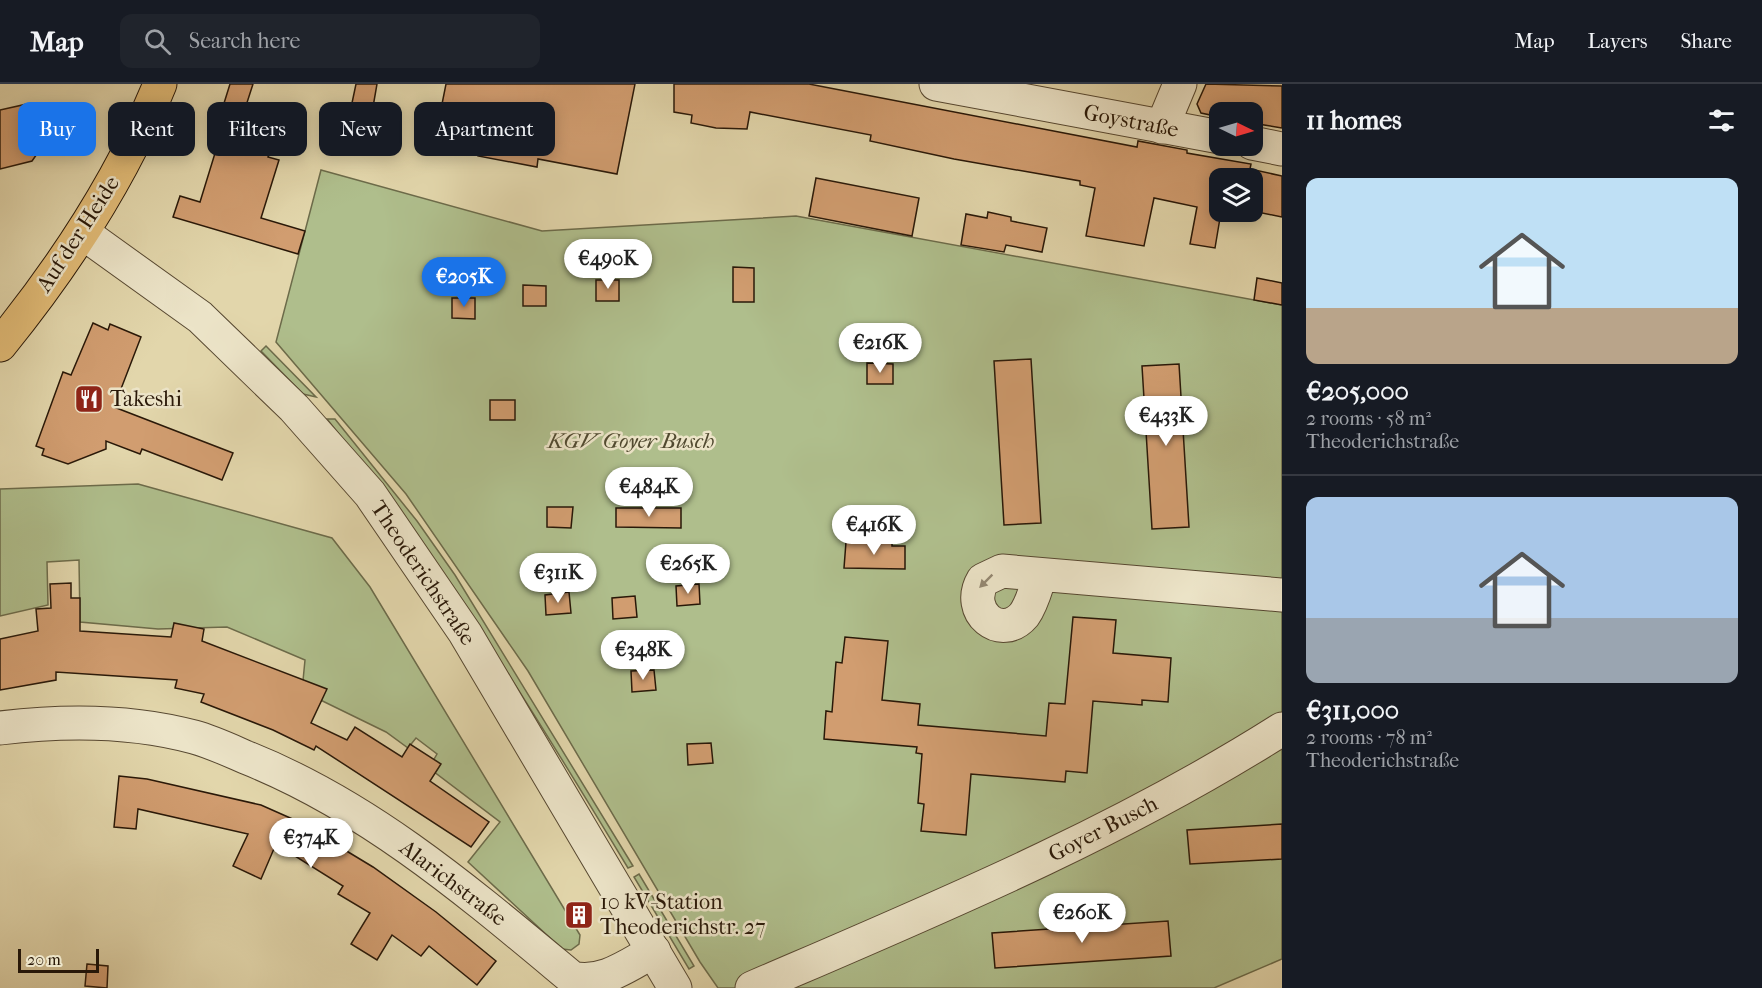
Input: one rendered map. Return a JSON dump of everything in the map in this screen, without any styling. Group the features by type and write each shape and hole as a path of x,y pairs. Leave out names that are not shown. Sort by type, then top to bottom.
{"main road":[{"name":"Auf der Heide","path":"0,345 83,233 122,166 160,84"}],"street":[{"name":"Goystraße","path":"936,84 1209,135"},
{"path":"1162,127 1180,84"},
{"path":"1263,145 1282,149"},
{"name":"Theoderichstraße","path":"83,233 177,299 208,324 294,408 370,494 465,633 675,988"},
{"path":"1040,576 1282,595"},
{"name":"Alarichstraße","path":"0,728 41,723 84,722 164,730 196,738 277,770 365,819 429,861 572,978 584,981 599,979 654,951"},
{"name":"Goyer Busch","path":"752,988 915,920 997,882 1141,811 1236,759 1282,729"}],"green space":[{"name":"KGV Goyer Busch","path":"321,170 542,231 796,216 1282,305 1282,959 1214,988 718,988 700,962 528,671 406,494 276,342"},
{"path":"266,346 316,397 303,394 261,351"},
{"path":"327,419 335,419 417,521 455,575 633,866 628,868 522,695 448,583"},
{"path":"138,484 332,538 370,587 580,935 579,944 571,950 562,949 468,862 500,822 429,768 437,754 416,738 408,748 386,732 302,691 305,660 227,627 158,629 80,622 79,560 47,562 48,605 0,616 0,489"},
{"path":"639,874 694,966 689,969 634,877"}],"building":[{"path":"230,84 253,84 247,102 224,102"},
{"path":"356,84 377,84 374,102 352,102"},
{"path":"446,84 635,84 617,174 538,159 537,167 478,156 555,156 555,102 442,102"},
{"path":"674,84 809,84 1137,147 1138,141 1187,150 1187,153 1251,164 1250,168 1209,168 1209,222 1219,222 1215,248 1190,244 1197,207 1154,198 1144,246 1086,236 1095,188 1080,185 1080,181 954,159 870,141 871,135 750,112 747,129 716,128 691,123 692,115 674,112"},
{"path":"1206,84 1282,86 1282,128 1263,125 1263,102 1209,102 1209,115 1201,113 1197,104"},
{"path":"18,106 18,156 36,156 32,161 0,169 0,110"},
{"path":"214,156 268,156 279,160 261,218 305,231 298,254 173,217 180,196 200,202"},
{"path":"1263,172 1282,176 1282,217 1263,213"},
{"path":"816,178 919,198 912,236 809,216"},
{"path":"988,212 1011,217 1011,221 1047,228 1042,252 1006,245 1004,252 961,245 966,214 987,218"},
{"path":"733,267 754,268 754,302 733,302"},
{"path":"1257,278 1282,283 1282,305 1254,300"},
{"path":"596,280 619,280 619,301 596,301"},
{"path":"523,285 546,286 546,306 523,306"},
{"path":"452,298 475,298 475,319 452,318"},
{"path":"93,323 108,330 110,324 141,337 114,407 233,453 222,480 142,449 140,454 106,441 106,449 68,464 42,455 44,449 36,446 63,372 71,375"},
{"path":"1031,359 1041,523 1004,525 994,361"},
{"path":"867,363 893,364 893,384 867,384"},
{"path":"1179,364 1189,527 1152,529 1142,366"},
{"path":"490,400 515,400 515,420 490,420"},
{"path":"547,507 573,507 571,528 547,527"},
{"path":"616,508 681,508 681,528 616,527"},
{"path":"846,542 892,543 892,546 905,546 905,569 844,568"},
{"path":"71,583 71,598 80,598 80,631 171,637 174,623 204,629 202,641 327,689 311,723 347,740 355,727 402,757 410,744 441,764 430,781 489,822 471,847 316,746 314,750 273,730 201,702 204,694 175,688 177,680 56,672 56,680 0,690 0,639 38,631 36,609 51,608 50,584"},
{"path":"699,584 700,604 677,606 676,586"},
{"path":"569,592 571,613 546,615 545,595"},
{"path":"635,596 637,617 613,619 612,598"},
{"path":"1073,617 1116,620 1113,653 1171,658 1168,702 1142,700 1142,705 1093,701 1087,773 1066,771 1065,782 971,774 966,835 921,831 924,804 918,803 922,754 916,753 917,747 824,739 826,711 832,712 836,662 842,663 845,637 888,641 882,700 920,704 918,725 1046,736 1049,703 1065,704"},
{"path":"654,670 656,690 632,692 631,671"},
{"path":"711,743 713,763 688,765 687,744"},
{"path":"119,776 147,779 261,805 297,821 373,867 436,912 496,961 477,985 429,946 421,956 392,935 377,960 351,944 370,913 338,894 343,886 276,844 261,879 233,866 248,834 138,809 136,829 114,827"},
{"path":"1282,824 1282,859 1190,864 1187,830"},
{"path":"1168,921 1171,956 995,968 992,933"},
{"path":"87,964 108,966 107,988 85,986"}],"place":[{"name":"Takeshi","path":"89,399"},
{"name":"10 kV-Station Theoderichstr. 27","path":"579,915"}]}
